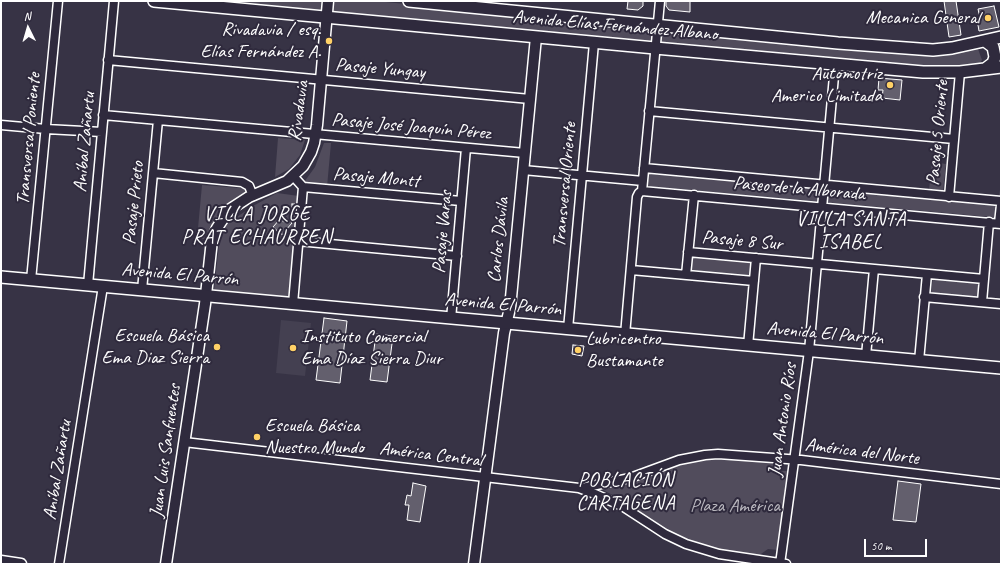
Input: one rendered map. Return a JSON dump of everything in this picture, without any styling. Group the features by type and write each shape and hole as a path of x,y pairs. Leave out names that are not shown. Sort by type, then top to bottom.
{"main road":[{"name":"Avenida Elías Fernández Albano","path":"154,1 594,43 923,72 960,72 1001,67"},
{"name":"Avenida Elías Fernández Albano","path":"409,1 838,43 933,50 952,48 1001,38"},
{"path":"985,42 991,45 995,53 993,63 985,69"},
{"name":"Avenida El Parrón","path":"1,277 625,335 1001,368"}],"street":[{"name":"Transversal Poniente","path":"31,280 58,1"},
{"name":"Aníbal Zañartu","path":"88,285 114,1"},
{"name":"Rivadavia","path":"206,296 212,240 217,228 229,210 253,196 280,185 294,176 307,160 316,134 328,1"},
{"path":"625,335 638,197 639,193 642,191 660,1"},
{"name":"Carlos Dávila","path":"474,564 504,333 510,308 536,37"},
{"name":"Transversal Oriente","path":"568,329 594,43"},
{"name":"Pasaje Yungay","path":"108,60 530,99"},
{"name":"Juan Antonio Ríos","path":"782,564 808,351 835,64"},
{"name":"Pasaje 5 Oriente","path":"949,197 960,72"},
{"path":"649,111 954,139"},
{"name":"Pasaje José Joaquín Pérez","path":"103,115 524,153"},
{"name":"Pasaje Prieto","path":"142,290 158,120"},
{"path":"1,125 102,132"},
{"name":"Pasaje Varas","path":"451,319 466,148"},
{"name":"Paseo de la Alborada","path":"644,168 1001,201"},
{"path":"523,170 643,181"},
{"path":"153,173 242,182 249,186 253,196"},
{"path":"293,304 303,187 294,176"},
{"name":"Pasaje Montt","path":"303,187 461,201"},
{"name":"Paseo de la Alborada","path":"642,191 1000,223"},
{"path":"686,275 694,195"},
{"path":"1000,223 1001,205"},
{"path":"982,302 989,222"},
{"path":"298,241 457,256"},
{"name":"Pasaje 8 Sur","path":"688,252 984,279"},
{"path":"748,346 756,258"},
{"path":"866,356 874,269"},
{"path":"631,270 754,281"},
{"path":"919,361 926,274"},
{"name":"Aníbal Zañartu","path":"59,564 103,286"},
{"name":"Juan Luis Sanfuentes","path":"166,564 206,296"},
{"path":"924,297 1001,304"},
{"name":"América Central","path":"184,442 579,488"},
{"name":"América del Norte","path":"579,488 612,483 680,460 705,455 729,454 1001,484"},
{"path":"579,488 622,506 665,534 686,544 719,554 782,564"},
{"path":"1,561 21,564"}],"shaded area":[{"name":"Instituto Comercial Ema Díaz Sierra Diur","path":"281,320 311,323 305,376 276,373"}],"green space":[{"path":"214,1 375,1 930,54 978,49 982,60 979,65 929,69"},
{"path":"278,138 305,140 300,155 289,169 275,177"},
{"path":"324,143 331,143 327,187 302,185 315,167"},
{"path":"932,162 946,164 943,191 929,190"},
{"path":"646,173 998,205 1001,182 1001,218 648,186"},
{"path":"202,185 252,189 224,206 206,239 197,239"},
{"path":"277,193 299,196 291,299 214,290 220,236 228,223 253,206"},
{"path":"692,254 752,260 751,278 690,272"},
{"path":"933,277 980,282 978,298 931,293"},
{"name":"Plaza América","path":"716,458 767,461 774,465 775,471 788,471 778,550 768,549 758,556 715,551 675,535 652,521 630,504 603,490 645,479 681,463"}],"building":[{"path":"628,1 643,1 643,6 638,10 627,9"},
{"path":"666,1 690,1 690,12 669,10 666,6"},
{"path":"944,1 956,1 961,35 949,37"},
{"name":"Mecanica General","path":"994,6 999,27 979,31 977,19 980,18 978,9"},
{"name":"Automotriz Americo Limitada","path":"879,78 902,80 900,100 882,98 883,90 878,90"},
{"path":"292,204 295,204 295,211 292,211"},
{"path":"291,213 294,213 294,220 291,220"},
{"path":"280,219 284,222 288,219 292,223 285,231 287,231 287,235 281,234 273,227"},
{"path":"324,318 347,321 340,383 316,380"},
{"path":"376,334 393,336 387,382 370,380"},
{"name":"Lubricentro Bustamante","path":"573,345 584,346 582,356 572,354"},
{"path":"898,481 921,484 916,522 893,520"},
{"path":"413,483 426,486 420,522 407,520 409,505 405,505 407,495 411,496"}],"place":[{"name":"Mecanica General","path":"988,18"},
{"name":"Rivadavia / esq. Elías Fernández A.","path":"329,41"},
{"name":"Automotriz Americo Limitada","path":"890,85"},
{"name":"Escuela Básica Ema Diaz Sierra","path":"217,347"},
{"name":"Instituto Comercial Ema Díaz Sierra Diur","path":"293,348"},
{"name":"Lubricentro Bustamante","path":"578,350"},
{"name":"Escuela Básica Nuestro Mundo","path":"257,437"}],"district":[{"name":"VILLA JORGE PRAT ECHAURREN","path":"257,226"},
{"name":"VILLA SANTA ISABEL","path":"851,232"},
{"name":"POBLACIÓN CARTAGENA","path":"626,492"}]}
